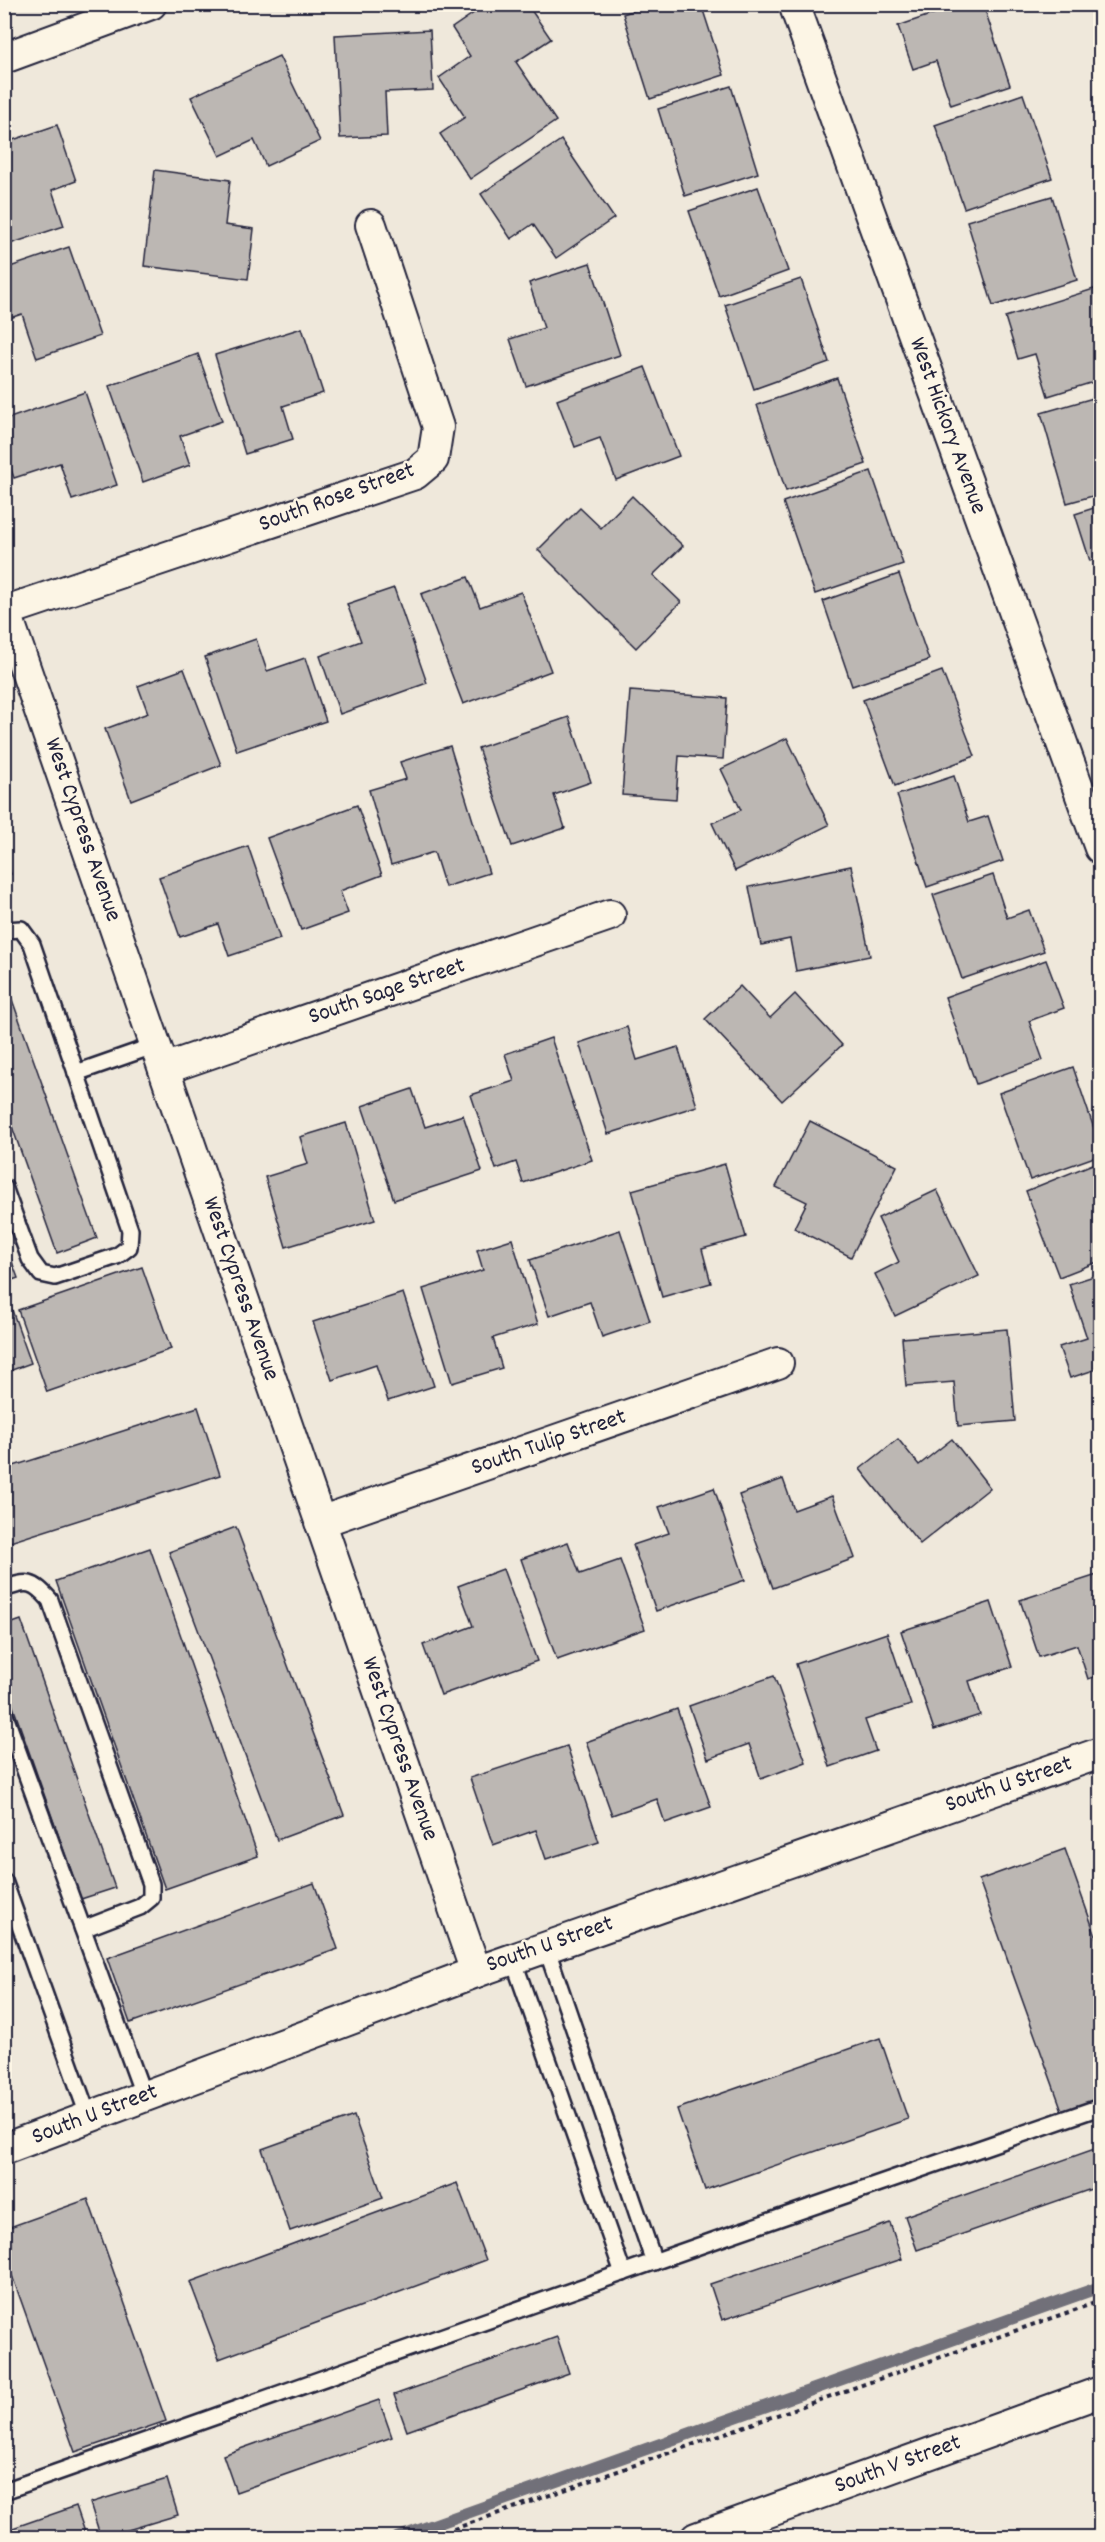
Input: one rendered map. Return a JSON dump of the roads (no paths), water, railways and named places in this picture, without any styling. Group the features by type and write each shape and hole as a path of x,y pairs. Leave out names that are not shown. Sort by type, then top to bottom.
{"street":[{"path":"4,58 151,4"},
{"name":"West Hickory Avenue","path":"794,4 1101,848"},
{"name":"South Rose Street","path":"5,609 415,474 433,459 438,428 371,225"},
{"name":"West Cypress Avenue","path":"5,609 476,1972"},
{"name":"South Sage Street","path":"160,1057 610,915"},
{"name":"South Tulip Street","path":"320,1522 778,1363"},
{"name":"South U Street","path":"4,2149 476,1972 1101,1753"},
{"name":"South V Street","path":"696,2538 1101,2392"}],"lane":[{"path":"4,930 21,929 32,944 130,1230 129,1247 117,1256 55,1278 41,1274 30,1259 4,1186"},
{"path":"76,1073 160,1057"},
{"path":"4,1589 22,1583 37,1585 50,1600 151,1884 151,1898 140,1906 83,1929"},
{"path":"4,1713 144,2097"},
{"path":"4,1881 88,2118"},
{"path":"546,1947 654,2262"},
{"path":"513,1959 623,2273"},
{"path":"4,2491 1101,2107"}],"waterway":[{"path":"397,2538 1100,2287"}]}
